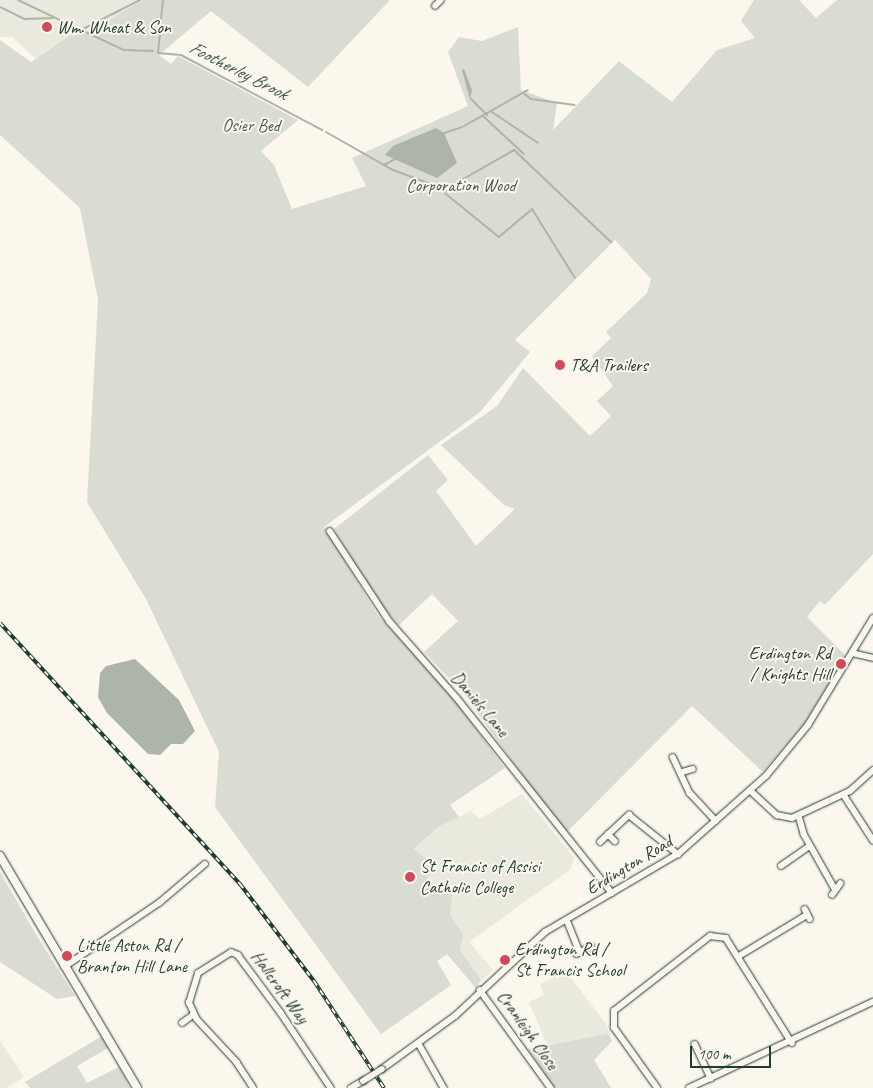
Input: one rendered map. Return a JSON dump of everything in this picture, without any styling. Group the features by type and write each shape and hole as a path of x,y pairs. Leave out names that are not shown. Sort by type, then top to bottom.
{"main road":[{"path":"0,856 137,1088"}],"street":[{"path":"435,6 441,0"},
{"name":"Daniels Lane","path":"330,531 390,622 457,698 612,893"},
{"name":"Erdington Road","path":"351,1088 419,1044 480,990 513,957 567,920 678,854 716,821 750,790 795,744 873,618"},
{"path":"852,653 873,658"},
{"path":"672,757 683,772 690,793 716,821"},
{"path":"683,772 693,769"},
{"path":"750,790 777,815 799,816 844,795 872,773"},
{"path":"844,795 873,840"},
{"path":"600,842 629,815 678,854"},
{"path":"799,816 810,846 834,887 832,895"},
{"path":"608,834 615,841"},
{"path":"781,866 810,846"},
{"path":"64,967 159,903 205,864"},
{"path":"834,887 840,884"},
{"path":"739,956 807,914"},
{"path":"567,920 578,953 591,947"},
{"path":"657,1088 614,1028 617,1007 710,936 726,938 792,1043"},
{"name":"Hallcroft Way","path":"193,1015 190,997 198,973 227,953 238,955 331,1088"},
{"name":"Cranleigh Close","path":"480,990 551,1088"},
{"path":"689,1088 792,1043 873,1002"},
{"path":"182,1023 193,1015 252,1088"},
{"path":"419,1044 444,1088"},
{"path":"704,1045 696,1046 711,1078"},
{"path":"701,1082 706,1088"}],"shaded area":[{"name":"Wm. Wheat & Son","path":"0,0 142,0 86,34 77,30 35,58 12,37 0,37"},
{"path":"464,69 472,90 470,100 462,70"},
{"path":"436,128 444,133 457,163 437,178 385,155 393,146"},
{"path":"135,659 179,700 195,731 183,744 171,744 160,755 148,754 107,713 98,697 100,673 106,666"},
{"name":"St Francis of Assisi Catholic College","path":"522,794 574,857 571,869 469,942 493,970 475,987 447,954 437,961 451,985 381,1034 215,807 403,859 438,827 471,811 480,819"},
{"path":"566,971 606,1024 612,1041 594,1060 611,1088 555,1088 528,1049 546,1043 529,1002 544,995 540,984"},
{"path":"0,1041 24,1077 6,1088 0,1088"}],"green space":[{"path":"142,0 390,0 308,87 211,11 159,55 171,64 178,56 298,120 261,151 274,165 292,209 366,186 352,158 468,106 448,52 459,37 482,41 518,27 521,90 557,103 553,130 619,61 672,102 717,50 755,38 741,21 754,0 799,0 816,18 837,0 873,0 873,554 825,605 820,601 807,617 846,656 804,724 763,772 692,706 565,834 463,693 424,652 458,621 432,594 399,625 378,603 334,529 428,455 448,480 436,491 476,546 515,509 504,505 441,445 497,406 523,368 590,436 611,416 597,401 613,386 592,356 611,338 606,332 647,293 651,279 615,240 515,340 530,352 480,412 324,527 377,614 453,698 505,768 450,805 459,817 438,827 414,849 434,865 427,880 452,893 450,915 463,935 460,950 481,980 475,987 447,954 437,961 451,985 381,1034 215,807 219,752 146,599 87,502 98,300 80,208 0,135 0,40 31,62 77,30 86,34"},
{"path":"0,872 75,996 57,999 0,962"},
{"path":"608,1034 612,1041 594,1060 611,1088 555,1088 528,1049"},
{"path":"102,1036 108,1048 77,1066 87,1083 119,1067 130,1088 30,1088 25,1082"}],"waterway":[{"name":"Footherley Brook","path":"18,0 81,30 140,0"},
{"name":"Footherley Brook","path":"161,19 163,0"},
{"path":"0,7 25,19 53,18"},
{"path":"81,30 124,50 153,51"},
{"name":"Footherley Brook","path":"160,34 158,53 181,55 322,130"},
{"path":"464,126 528,90"},
{"path":"523,93 531,99 575,105"},
{"path":"471,99 487,115"},
{"path":"492,112 538,143"},
{"path":"484,117 524,154"},
{"path":"444,133 462,127"},
{"name":"Footherley Brook","path":"326,132 393,170 436,186 499,237 532,209 575,278"},
{"path":"444,190 514,150 611,242"},
{"path":"384,165 397,158"}],"railway":[{"path":"0,623 240,884 314,981 384,1088"}],"place":[{"name":"Wm. Wheat & Son","path":"47,27"},
{"name":"T&A Trailers","path":"560,365"},
{"name":"Erdington Rd / Knights Hill","path":"841,664"},
{"name":"St Francis of Assisi Catholic College","path":"410,877"},
{"name":"Little Aston Rd / Branton Hill Lane","path":"67,956"},
{"name":"Erdington Rd / St Francis School","path":"505,960"}],"park label":[{"name":"Osier Bed","path":"251,125"},
{"name":"Corporation Wood","path":"461,185"}]}
